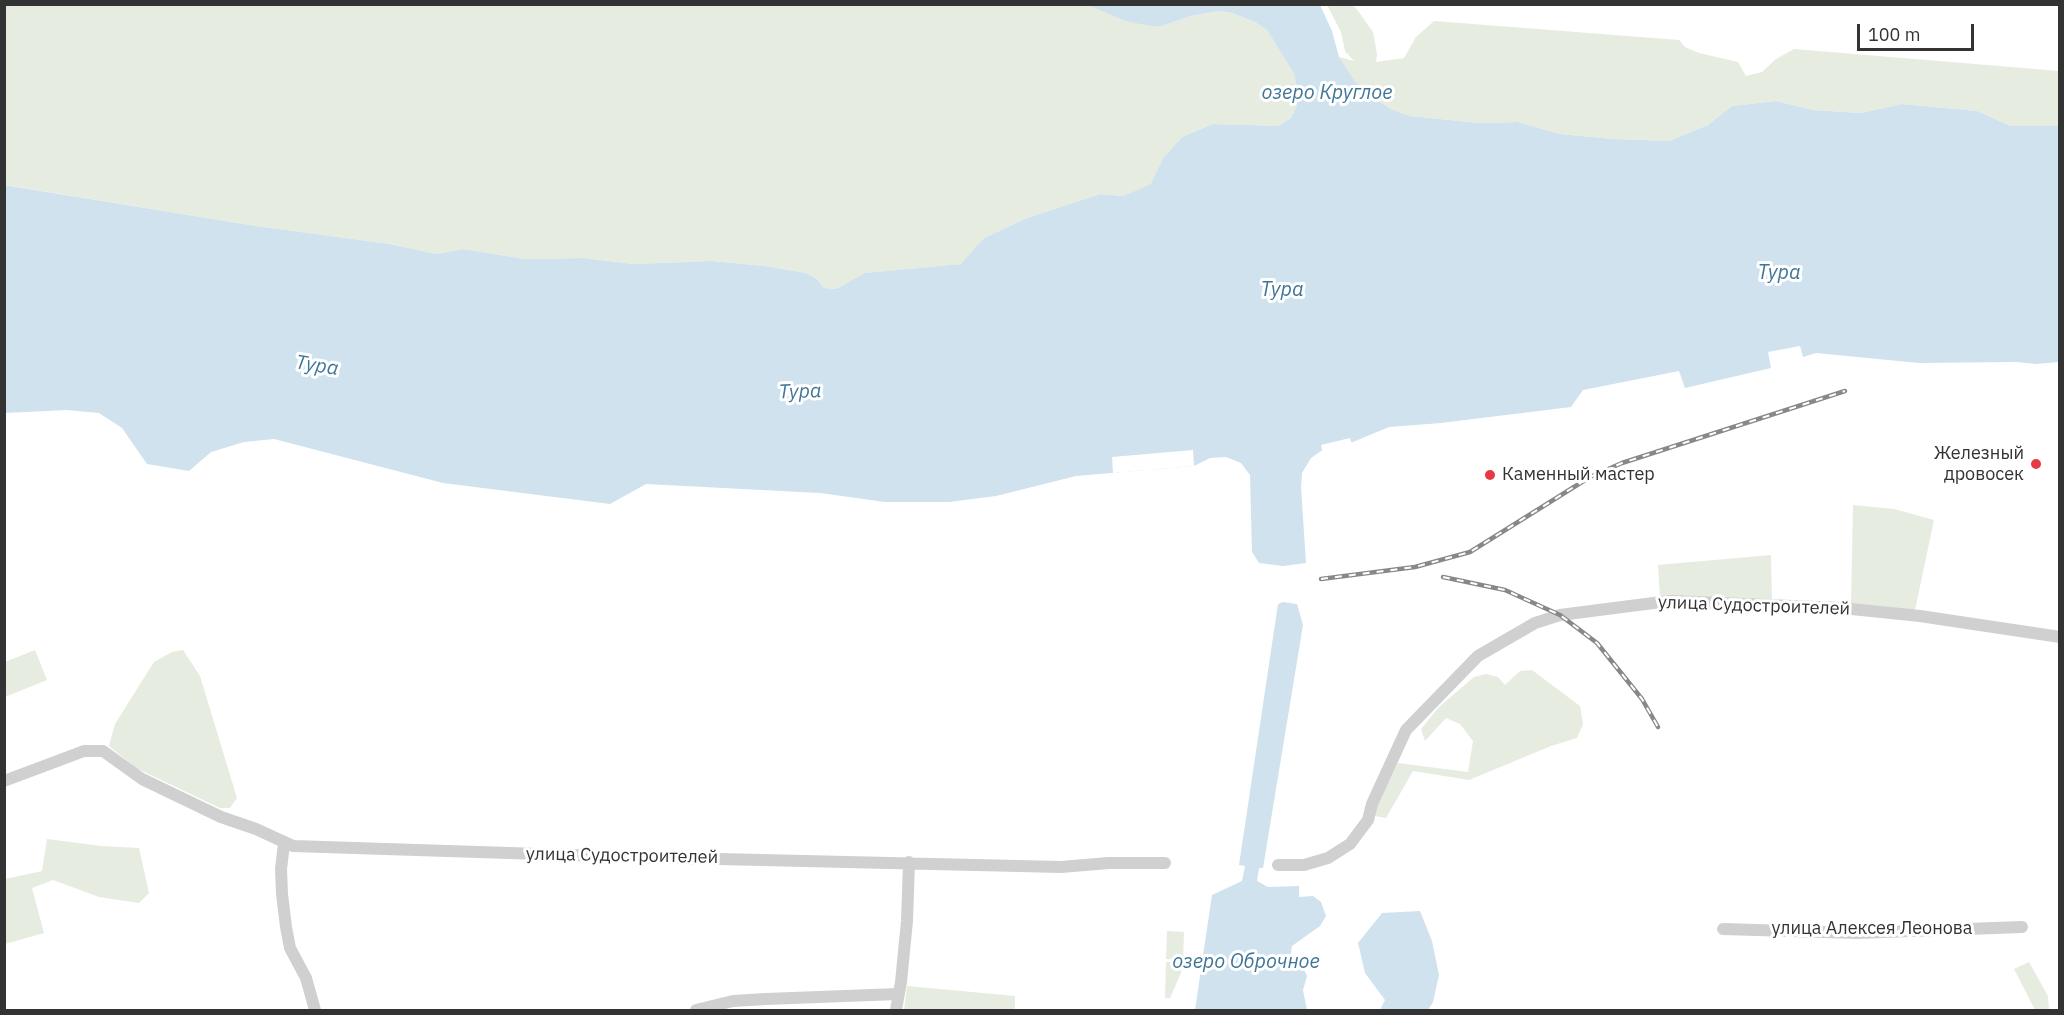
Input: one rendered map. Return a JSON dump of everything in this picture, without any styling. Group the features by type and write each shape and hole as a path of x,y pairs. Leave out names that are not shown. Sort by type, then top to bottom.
{"street":[{"name":"улица Судостроителей","path":"1278,866 1304,864 1328,858 1350,844 1368,820 1372,804 1406,730 1478,656 1535,623 1560,615 1669,601 1842,608 1920,616 2060,637"},
{"name":"улица Судостроителей","path":"4,781 84,751 103,751 142,779 221,817 256,829 284,844 293,846 1061,867 1109,863 1165,863"},
{"path":"284,844 282,894 286,927 290,948 306,978 315,1011"},
{"path":"896,1011 907,921 909,862"},
{"name":"улица Алексея Леонова","path":"1723,929 1857,933 2022,927"},
{"path":"696,1011 733,1001 898,994"}],"shaded area":[{"path":"1088,4 1125,21 1162,26 1191,16 1219,11 1232,13 1255,22 1267,30 1294,74 1297,105 1291,118 1278,126 1213,124 1182,137 1163,158 1152,184 1123,196 1100,194 1027,218 984,238 962,264 866,273 836,289 824,288 817,279 806,273 713,261 633,264 584,258 525,259 463,249 437,254 390,244 256,226 5,185 4,5"},
{"path":"1327,5 1351,5 1356,8 1373,32 1376,62 1404,58 1416,37 1434,21 1679,40 1685,47 1699,53 1738,62 1746,76 1762,72 1776,59 1794,49 2059,71 2059,126 2011,126 1977,111 1902,104 1861,113 1813,110 1776,101 1732,106 1708,125 1669,141 1560,134 1517,122 1479,123 1410,116 1391,109 1372,97 1355,81 1339,57 1354,61 1345,51 1341,32"},
{"path":"1853,505 1894,509 1934,520 1915,610 1851,603"},
{"path":"1771,555 1772,601 1660,597 1658,565"},
{"path":"35,650 47,680 5,697 5,662"},
{"path":"183,650 200,676 237,798 230,808 220,808 136,768 109,746 115,724 154,662 172,652"},
{"path":"1532,670 1580,706 1583,724 1577,738 1551,746 1469,780 1413,771 1386,818 1375,816 1376,806 1398,763 1468,772 1473,741 1460,724 1446,718 1425,741 1421,729 1439,707 1474,677 1486,674 1498,677 1505,685 1520,671"},
{"path":"47,839 139,848 149,893 139,903 99,897 53,880 32,888 44,933 5,944 5,879 42,871"},
{"path":"1167,931 1184,932 1183,960 1166,959"},
{"path":"1166,962 1182,962 1181,973 1170,998 1165,998"},
{"path":"2029,962 2048,996 2049,1010 2035,1010 2014,969"},
{"path":"907,986 1015,996 1015,1010 904,1010"}],"water":[{"name":"Тура","path":"1088,5 1320,5 1332,31 1339,57 1355,81 1372,97 1391,109 1410,116 1479,123 1517,122 1560,134 1669,141 1708,125 1732,106 1776,101 1813,110 1861,113 1902,104 1977,111 2011,126 2059,126 2059,362 2036,364 2016,362 1919,363 1816,353 1803,357 1800,346 1768,352 1771,368 1685,388 1679,371 1583,390 1571,407 1389,427 1353,442 1324,449 1311,458 1302,473 1301,487 1306,563 1283,566 1259,563 1252,552 1250,475 1241,463 1226,457 1210,458 1194,466 1076,476 996,496 949,502 885,502 820,493 646,484 610,504 443,483 274,439 244,442 211,452 189,471 147,464 122,428 99,413 67,410 5,413 4,185 256,226 390,244 437,254 463,249 525,259 584,258 633,264 713,261 806,273 817,279 824,288 836,289 865,273 961,264 984,238 1027,218 1100,194 1123,196 1151,184 1163,158 1182,137 1213,124 1278,126 1291,118 1297,105 1294,74 1267,30 1255,22 1232,13 1219,11 1191,16 1162,26 1151,26 1125,21"},
{"name":"озеро Оброчное","path":"1283,602 1297,604 1303,625 1263,868 1259,868 1257,881 1268,887 1299,886 1299,897 1313,896 1321,902 1326,916 1320,926 1292,946 1290,958 1303,967 1307,976 1303,990 1307,1010 1195,1010 1212,895 1242,881 1245,866 1239,865 1278,604"},
{"path":"1420,911 1432,941 1439,975 1433,1002 1428,1010 1380,1010 1385,1000 1365,973 1358,943 1382,913"}],"pier":[{"path":"1350,438 1352,445 1323,454 1321,445"},
{"path":"1193,450 1194,466 1113,473 1112,457"}],"railway":[{"path":"1321,579 1415,567 1470,552 1590,477 1622,463 1845,391"},
{"path":"1443,577 1505,590 1560,615 1597,643 1642,699 1658,727"}],"place":[{"name":"Железный дровосек","path":"2036,464"},
{"name":"Каменный мастер","path":"1490,475"}],"water label":[{"name":"озеро Круглое","path":"1327,93"}]}
